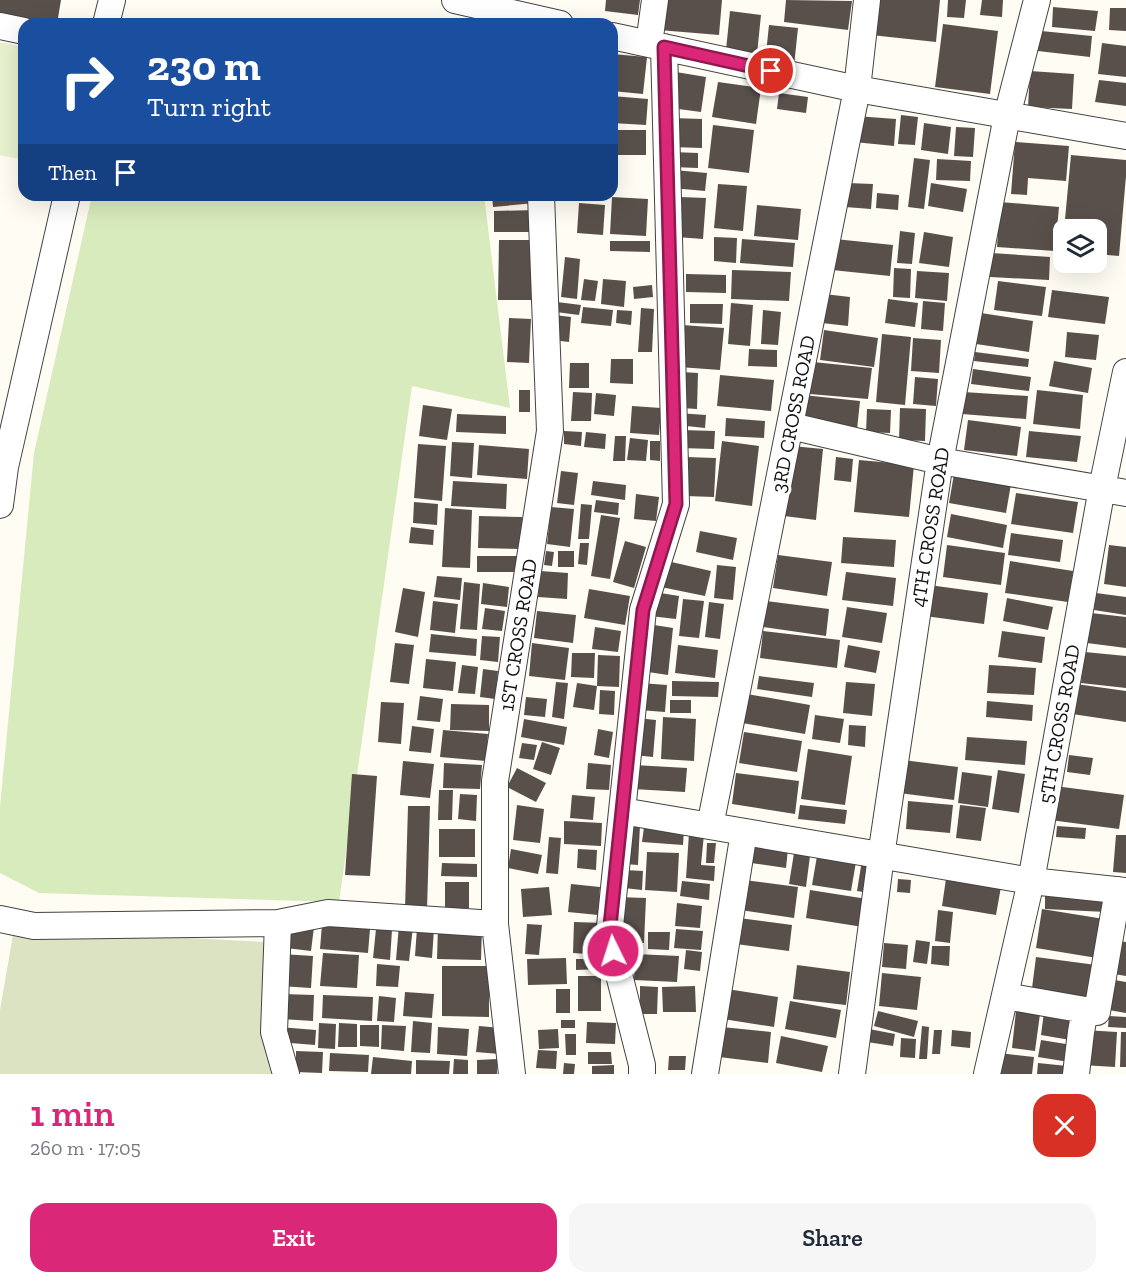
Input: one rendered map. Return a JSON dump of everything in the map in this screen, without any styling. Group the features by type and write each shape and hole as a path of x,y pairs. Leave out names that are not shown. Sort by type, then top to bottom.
{"street":[{"path":"108,18 112,0"},
{"path":"455,0 480,3 526,18"},
{"path":"642,1070 613,951 610,926 643,610 676,504 655,0"},
{"name":"3RD CROSS ROAD","path":"710,826 857,89 867,0"},
{"name":"4TH CROSS ROAD","path":"853,1067 881,856 940,461 1006,116 1037,0"},
{"path":"0,26 18,30"},
{"path":"618,37 857,89 1126,136"},
{"path":"0,505 2,469 66,201"},
{"name":"1ST CROSS ROAD","path":"512,1074 495,924 495,781 550,431 541,201"},
{"name":"5TH CROSS ROAD","path":"987,1074 1031,881 1114,490 1126,372"},
{"path":"791,426 940,461 1114,490"},
{"path":"622,811 1031,881 1122,890 1097,1012 1005,996"},
{"path":"705,1074 744,832"},
{"path":"0,919 34,926 278,923 328,913 495,924"},
{"path":"278,923 274,1032 286,1074"},
{"path":"1077,1074 1085,1010"}],"green space":[{"path":"0,42 18,46 18,159 0,155"},
{"path":"91,201 485,201 510,408 412,386 339,902 39,893 0,873 0,806 34,453"},
{"path":"14,929 264,942 261,1030 271,1074 0,1074 0,1010"}],"building":[{"path":"0,0 61,0 58,18 18,18 18,21 0,18"},
{"path":"606,0 640,0 638,15 605,11"},
{"path":"662,0 722,0 719,35 659,30"},
{"path":"786,0 852,1 848,30 784,22"},
{"path":"875,0 940,0 936,42 871,35"},
{"path":"948,0 966,0 964,18 947,17"},
{"path":"982,0 1003,0 1002,17 980,15"},
{"path":"1053,7 1098,11 1095,31 1052,27"},
{"path":"1110,8 1126,8 1126,31 1109,30"},
{"path":"730,11 761,15 757,54 726,50"},
{"path":"943,24 998,31 990,94 935,87"},
{"path":"769,25 798,28 794,66 765,63"},
{"path":"1031,30 1092,36 1090,57 1029,50"},
{"path":"1102,43 1126,46 1126,77 1098,74"},
{"path":"618,55 647,57 643,94 618,92"},
{"path":"1030,71 1074,74 1072,109 1028,107"},
{"path":"676,72 706,77 701,112 671,108"},
{"path":"1099,80 1126,83 1126,106 1095,102"},
{"path":"718,82 761,88 756,124 712,117"},
{"path":"779,93 808,97 806,113 777,109"},
{"path":"618,96 648,99 646,125 618,123"},
{"path":"901,115 918,117 915,145 898,144"},
{"path":"856,116 896,119 894,146 854,142"},
{"path":"672,118 702,119 702,148 671,147"},
{"path":"924,123 951,127 948,154 921,150"},
{"path":"713,125 754,130 749,173 708,168"},
{"path":"956,127 975,128 973,157 954,156"},
{"path":"618,130 646,130 646,155 618,155"},
{"path":"1015,142 1069,146 1066,181 1028,178 1027,195 1011,194"},
{"path":"673,152 698,153 698,168 672,167"},
{"path":"1071,155 1126,160 1119,256 1107,255 1107,219 1065,219"},
{"path":"914,158 930,160 924,209 908,207"},
{"path":"937,159 971,161 970,181 936,180"},
{"path":"674,170 707,173 705,191 672,188"},
{"path":"847,183 873,184 871,209 845,207"},
{"path":"931,183 967,189 963,212 928,206"},
{"path":"718,184 747,186 743,231 714,228"},
{"path":"877,193 899,195 898,210 876,208"},
{"path":"618,197 648,199 646,236 610,234 612,201 618,201"},
{"path":"680,197 706,198 703,239 677,237"},
{"path":"492,201 535,201 535,203 493,207"},
{"path":"1000,202 1059,207 1058,219 1053,219 1053,251 997,247"},
{"path":"579,203 605,205 603,235 577,233"},
{"path":"757,205 801,209 798,240 754,236"},
{"path":"535,210 535,232 494,232 494,211"},
{"path":"900,231 915,233 912,264 897,263"},
{"path":"924,232 953,237 949,267 919,263"},
{"path":"714,237 737,238 736,263 714,261"},
{"path":"742,239 795,243 793,267 740,263"},
{"path":"835,239 893,245 890,276 832,270"},
{"path":"499,240 538,240 537,300 498,300"},
{"path":"610,241 650,241 650,252 610,251"},
{"path":"991,253 1050,257 1049,280 990,277"},
{"path":"565,257 580,259 577,299 561,297"},
{"path":"894,268 911,269 910,298 893,297"},
{"path":"732,270 791,272 789,301 731,299"},
{"path":"917,271 949,273 947,301 915,298"},
{"path":"686,274 726,275 726,293 686,292"},
{"path":"584,279 598,281 595,301 581,300"},
{"path":"603,279 626,281 624,307 601,304"},
{"path":"998,281 1046,287 1042,316 994,310"},
{"path":"652,285 653,297 634,299 633,287"},
{"path":"1052,290 1109,297 1105,324 1048,317"},
{"path":"824,294 850,297 848,326 822,323"},
{"path":"888,299 918,303 915,327 885,323"},
{"path":"923,301 945,303 943,331 921,329"},
{"path":"557,302 581,305 579,315 556,312"},
{"path":"731,303 753,305 750,346 728,344"},
{"path":"690,304 723,304 722,324 690,323"},
{"path":"583,307 613,310 611,326 581,323"},
{"path":"641,308 654,309 652,352 638,352"},
{"path":"617,310 632,311 631,325 616,323"},
{"path":"763,310 781,312 778,345 761,344"},
{"path":"981,313 1033,321 1029,352 976,344"},
{"path":"554,315 571,317 569,342 552,340"},
{"path":"509,318 531,319 529,363 507,362"},
{"path":"682,325 724,328 720,370 679,367"},
{"path":"824,330 878,338 874,367 820,360"},
{"path":"1067,332 1099,335 1096,360 1065,357"},
{"path":"882,334 911,337 905,405 876,402"},
{"path":"913,338 941,340 939,373 911,371"},
{"path":"749,349 777,350 777,367 748,366"},
{"path":"975,352 1029,359 1028,367 974,361"},
{"path":"611,359 633,359 633,384 610,383"},
{"path":"1054,361 1092,368 1088,393 1049,386"},
{"path":"813,362 872,368 868,399 810,394"},
{"path":"570,363 589,363 589,388 569,388"},
{"path":"973,369 1031,377 1029,391 971,384"},
{"path":"682,372 698,373 697,409 681,408"},
{"path":"720,375 774,380 771,411 717,406"},
{"path":"915,377 938,379 936,406 913,404"},
{"path":"519,390 530,390 530,412 519,412"},
{"path":"1037,390 1083,395 1080,429 1033,424"},
{"path":"573,392 592,393 591,421 571,421"},
{"path":"963,392 1028,396 1026,419 962,414"},
{"path":"596,393 616,395 614,416 594,414"},
{"path":"803,395 860,401 857,430 800,424"},
{"path":"423,405 452,409 447,440 419,436"},
{"path":"632,406 661,408 659,435 630,433"},
{"path":"900,408 926,409 925,441 899,440"},
{"path":"867,409 891,410 890,433 866,432"},
{"path":"678,413 706,415 705,428 677,425"},
{"path":"457,414 506,416 506,434 456,432"},
{"path":"726,418 765,421 764,438 725,436"},
{"path":"968,420 1021,427 1017,456 964,450"},
{"path":"681,430 715,431 714,449 680,448"},
{"path":"564,431 582,432 581,446 564,444"},
{"path":"1029,431 1081,436 1077,462 1026,457"},
{"path":"586,432 606,434 605,449 584,447"},
{"path":"615,436 626,436 625,461 613,461"},
{"path":"630,438 648,440 646,461 627,460"},
{"path":"650,441 660,441 660,461 650,460"},
{"path":"722,441 759,446 752,506 715,501"},
{"path":"452,442 474,443 472,478 450,476"},
{"path":"418,444 446,446 442,501 414,498"},
{"path":"479,445 529,449 527,479 477,475"},
{"path":"792,446 823,449 816,520 784,516"},
{"path":"686,457 716,458 714,497 685,496"},
{"path":"836,457 853,459 851,482 834,480"},
{"path":"859,460 914,465 909,517 854,512"},
{"path":"561,471 578,473 574,505 557,503"},
{"path":"954,474 1011,484 1006,513 949,503"},
{"path":"453,481 507,484 506,509 451,506"},
{"path":"593,481 626,485 625,500 591,495"},
{"path":"1016,493 1078,502 1073,533 1011,524"},
{"path":"636,494 659,497 656,521 634,519"},
{"path":"596,500 619,503 618,515 594,512"},
{"path":"414,502 438,504 437,525 413,523"},
{"path":"581,504 592,505 589,539 578,539"},
{"path":"551,507 574,509 570,547 547,544"},
{"path":"445,508 472,510 470,568 442,567"},
{"path":"951,514 1007,525 1003,548 947,537"},
{"path":"601,515 620,518 610,579 591,576"},
{"path":"479,516 522,517 521,549 478,548"},
{"path":"411,527 434,530 433,545 409,543"},
{"path":"700,531 737,538 733,560 696,552"},
{"path":"1011,533 1063,540 1060,562 1008,555"},
{"path":"843,537 896,540 894,567 841,563"},
{"path":"625,541 646,547 634,588 613,582"},
{"path":"580,543 589,543 587,565 578,564"},
{"path":"947,545 1005,553 1001,585 943,577"},
{"path":"1109,545 1126,547 1126,587 1104,584"},
{"path":"546,551 554,552 552,566 544,565"},
{"path":"558,551 574,551 574,567 558,567"},
{"path":"778,555 832,562 827,596 773,588"},
{"path":"477,556 517,556 517,572 477,572"},
{"path":"667,561 711,571 705,596 661,587"},
{"path":"1010,561 1073,571 1068,602 1005,593"},
{"path":"717,565 736,567 733,600 714,598"},
{"path":"540,571 568,573 567,599 538,597"},
{"path":"846,572 896,578 893,606 842,600"},
{"path":"437,576 462,578 460,600 434,597"},
{"path":"464,582 480,584 477,630 460,629"},
{"path":"483,583 509,587 507,607 481,604"},
{"path":"929,585 988,593 984,624 925,616"},
{"path":"403,588 425,592 418,637 395,632"},
{"path":"589,589 630,596 625,625 584,618"},
{"path":"654,592 679,596 676,619 650,616"},
{"path":"1096,593 1126,597 1126,615 1094,610"},
{"path":"1007,598 1053,607 1048,630 1003,621"},
{"path":"683,599 704,601 699,638 679,636"},
{"path":"433,601 458,604 455,633 430,630"},
{"path":"766,601 829,609 826,636 763,627"},
{"path":"709,602 724,604 720,639 705,637"},
{"path":"847,607 887,613 882,643 842,637"},
{"path":"485,608 505,611 502,631 482,629"},
{"path":"537,611 576,615 573,643 534,638"},
{"path":"1091,613 1126,617 1126,648 1087,643"},
{"path":"654,625 673,628 668,675 648,672"},
{"path":"595,627 621,631 618,652 592,649"},
{"path":"763,631 840,640 837,668 760,658"},
{"path":"1002,631 1045,637 1042,663 998,657"},
{"path":"431,634 477,639 476,656 429,652"},
{"path":"482,636 500,637 498,662 480,660"},
{"path":"395,643 414,645 409,684 390,682"},
{"path":"532,643 569,648 565,680 529,676"},
{"path":"678,645 718,650 715,678 675,673"},
{"path":"848,645 880,651 876,673 844,667"},
{"path":"1085,652 1126,656 1126,688 1081,683"},
{"path":"572,653 595,653 594,678 571,677"},
{"path":"598,655 620,656 619,687 597,686"},
{"path":"426,659 456,662 453,691 423,688"},
{"path":"462,665 478,667 475,694 458,693"},
{"path":"989,665 1036,668 1034,695 987,693"},
{"path":"483,669 498,671 495,699 480,697"},
{"path":"759,676 814,683 812,697 757,689"},
{"path":"672,681 719,682 718,697 672,696"},
{"path":"556,682 568,683 564,719 552,717"},
{"path":"846,682 875,684 872,716 843,713"},
{"path":"577,683 597,686 594,710 573,707"},
{"path":"641,683 667,685 665,712 639,710"},
{"path":"1076,684 1126,691 1126,722 1072,714"},
{"path":"600,690 615,691 614,715 599,714"},
{"path":"747,694 810,705 805,734 742,723"},
{"path":"420,696 443,699 440,722 417,720"},
{"path":"526,697 547,699 545,717 524,715"},
{"path":"670,700 691,700 691,713 670,713"},
{"path":"987,701 1033,705 1032,721 986,717"},
{"path":"381,702 404,703 401,744 378,742"},
{"path":"451,704 489,705 489,731 450,730"},
{"path":"815,715 844,719 840,743 812,739"},
{"path":"663,717 696,719 694,761 661,759"},
{"path":"637,718 656,720 653,757 634,755"},
{"path":"524,719 567,727 564,745 521,737"},
{"path":"849,725 866,726 865,747 848,745"},
{"path":"412,726 434,729 431,753 409,751"},
{"path":"598,729 613,732 609,758 594,755"},
{"path":"443,730 488,734 486,761 440,757"},
{"path":"744,732 802,741 797,772 739,763"},
{"path":"967,737 1027,741 1025,765 965,760"},
{"path":"542,742 560,748 551,775 533,769"},
{"path":"522,743 537,745 534,760 519,758"},
{"path":"808,749 852,756 845,805 801,799"},
{"path":"1069,755 1093,758 1090,775 1067,772"},
{"path":"903,760 958,767 954,800 899,793"},
{"path":"403,761 434,764 430,798 400,795"},
{"path":"444,763 482,765 480,789 443,788"},
{"path":"588,763 611,765 609,790 586,789"},
{"path":"634,765 687,768 685,792 633,789"},
{"path":"517,768 546,783 536,802 507,787"},
{"path":"998,770 1025,774 1019,813 992,809"},
{"path":"962,772 992,776 988,807 958,803"},
{"path":"736,773 799,781 795,814 732,804"},
{"path":"352,774 377,776 370,876 345,875"},
{"path":"1055,786 1124,795 1119,829 1050,820"},
{"path":"439,790 453,790 452,820 438,820"},
{"path":"460,794 477,795 476,821 458,819"},
{"path":"572,795 595,797 593,820 570,818"},
{"path":"908,801 953,805 950,833 906,829"},
{"path":"517,805 544,809 540,843 513,840"},
{"path":"800,805 847,810 845,824 798,819"},
{"path":"960,805 986,808 981,841 956,838"},
{"path":"408,806 430,806 427,910 405,909"},
{"path":"564,821 602,823 601,846 564,844"},
{"path":"627,825 640,825 638,865 625,864"},
{"path":"1057,826 1086,828 1085,839 1056,837"},
{"path":"644,827 684,830 683,845 642,842"},
{"path":"439,829 475,829 475,857 439,857"},
{"path":"689,833 704,834 701,865 715,866 714,881 686,878"},
{"path":"1116,835 1126,835 1126,873 1113,872"},
{"path":"549,837 561,838 558,874 546,873"},
{"path":"707,843 716,843 714,863 706,863"},
{"path":"753,844 788,849 786,868 751,863"},
{"path":"511,849 542,855 538,874 508,868"},
{"path":"578,849 597,850 596,870 577,868"},
{"path":"647,852 679,853 677,892 645,890"},
{"path":"794,853 810,856 806,887 789,884"},
{"path":"817,856 856,862 851,891 812,885"},
{"path":"862,860 875,862 869,893 857,891"},
{"path":"442,863 477,864 477,877 441,876"},
{"path":"625,870 643,871 642,890 624,888"},
{"path":"947,872 1002,881 996,915 942,906"},
{"path":"898,879 911,880 910,893 897,892"},
{"path":"744,880 798,887 794,918 740,910"},
{"path":"682,881 710,884 709,900 680,896"},
{"path":"445,882 469,882 469,908 445,908"},
{"path":"571,884 600,887 598,915 568,912"},
{"path":"549,887 552,915 523,917 521,889"},
{"path":"810,890 867,899 863,927 806,918"},
{"path":"1045,894 1107,897 1106,912 1045,909"},
{"path":"617,897 646,898 644,943 615,942"},
{"path":"677,903 702,906 700,928 675,926"},
{"path":"1042,909 1104,919 1097,958 1036,948"},
{"path":"938,910 953,912 950,943 935,941"},
{"path":"739,918 792,925 789,951 736,944"},
{"path":"574,922 604,923 602,955 573,953"},
{"path":"289,924 314,927 311,951 286,948"},
{"path":"322,924 370,929 368,953 320,949"},
{"path":"527,924 542,925 539,955 525,954"},
{"path":"399,925 413,927 409,961 396,960"},
{"path":"438,926 482,927 481,960 437,959"},
{"path":"417,928 434,929 432,958 415,956"},
{"path":"376,929 392,930 390,960 373,958"},
{"path":"676,929 703,931 701,950 674,948"},
{"path":"648,932 670,932 669,950 648,949"},
{"path":"916,940 930,942 927,964 913,962"},
{"path":"1112,940 1126,942 1126,976 1108,973"},
{"path":"884,943 908,945 906,969 882,967"},
{"path":"932,946 950,946 949,966 931,964"},
{"path":"686,950 702,952 700,971 684,969"},
{"path":"323,953 359,955 357,988 320,986"},
{"path":"282,954 313,956 311,988 280,986"},
{"path":"635,954 679,956 677,982 634,980"},
{"path":"1036,957 1096,965 1092,1004 1031,996"},
{"path":"566,958 567,984 528,985 527,959"},
{"path":"576,959 600,959 600,969 576,970"},
{"path":"377,964 400,966 398,987 376,986"},
{"path":"797,965 850,972 846,1005 793,999"},
{"path":"442,966 489,966 489,1017 442,1016"},
{"path":"882,973 921,977 917,1010 879,1006"},
{"path":"578,976 601,976 601,1011 578,1011"},
{"path":"1109,979 1126,982 1126,1013 1103,1009"},
{"path":"640,986 658,987 657,1014 640,1014"},
{"path":"695,986 696,1012 663,1012 662,987"},
{"path":"556,989 570,989 570,1013 556,1013"},
{"path":"727,989 778,997 774,1027 723,1019"},
{"path":"405,992 434,994 432,1018 403,1016"},
{"path":"282,994 314,995 313,1021 281,1019"},
{"path":"323,995 373,997 372,1021 322,1018"},
{"path":"379,996 396,998 394,1022 377,1021"},
{"path":"790,1001 841,1010 836,1038 785,1029"},
{"path":"878,1011 918,1021 914,1037 874,1026"},
{"path":"1016,1011 1040,1014 1035,1051 1012,1048"},
{"path":"1044,1012 1074,1017 1070,1040 1041,1035"},
{"path":"1109,1016 1126,1017 1126,1028 1108,1027"},
{"path":"561,1020 575,1020 575,1028 561,1028"},
{"path":"413,1021 432,1023 430,1053 411,1052"},
{"path":"587,1022 616,1023 615,1044 586,1043"},
{"path":"319,1023 336,1024 335,1049 318,1048"},
{"path":"339,1023 357,1024 357,1047 338,1047"},
{"path":"360,1025 379,1025 379,1047 360,1046"},
{"path":"382,1025 406,1026 404,1051 381,1049"},
{"path":"479,1026 501,1028 499,1054 476,1052"},
{"path":"922,1026 929,1027 927,1059 919,1059"},
{"path":"279,1027 316,1030 315,1045 278,1042"},
{"path":"438,1027 469,1029 467,1056 437,1054"},
{"path":"722,1027 771,1032 768,1063 719,1057"},
{"path":"558,1029 559,1048 539,1049 538,1030"},
{"path":"869,1029 895,1034 893,1046 867,1042"},
{"path":"934,1030 942,1030 940,1054 932,1054"},
{"path":"952,1030 971,1032 970,1048 951,1046"},
{"path":"1084,1030 1117,1032 1115,1067 1082,1065"},
{"path":"1121,1032 1126,1032 1126,1067 1120,1067"},
{"path":"565,1034 576,1034 576,1055 566,1055"},
{"path":"781,1036 828,1046 822,1072 776,1063"},
{"path":"901,1038 916,1039 915,1058 900,1057"},
{"path":"1041,1040 1072,1045 1069,1062 1038,1057"},
{"path":"538,1050 557,1051 556,1069 536,1068"},
{"path":"296,1051 323,1052 322,1073 296,1072"},
{"path":"588,1052 611,1052 612,1064 588,1064"},
{"path":"330,1053 369,1055 368,1072 329,1071"},
{"path":"999,1053 1034,1057 1032,1074 996,1074"},
{"path":"669,1056 686,1056 685,1070 668,1070"},
{"path":"373,1057 412,1061 411,1074 371,1074"},
{"path":"454,1059 468,1060 468,1074 453,1074"},
{"path":"497,1059 497,1074 477,1074 477,1060"},
{"path":"416,1060 450,1061 449,1074 416,1074"},
{"path":"564,1063 575,1064 574,1074 563,1074"},
{"path":"1038,1063 1067,1066 1066,1074 1037,1074"},
{"path":"614,1065 614,1074 592,1074 592,1066"}],"route":[{"path":"613,951 610,926 643,610 676,504 664,47 771,71"}]}
